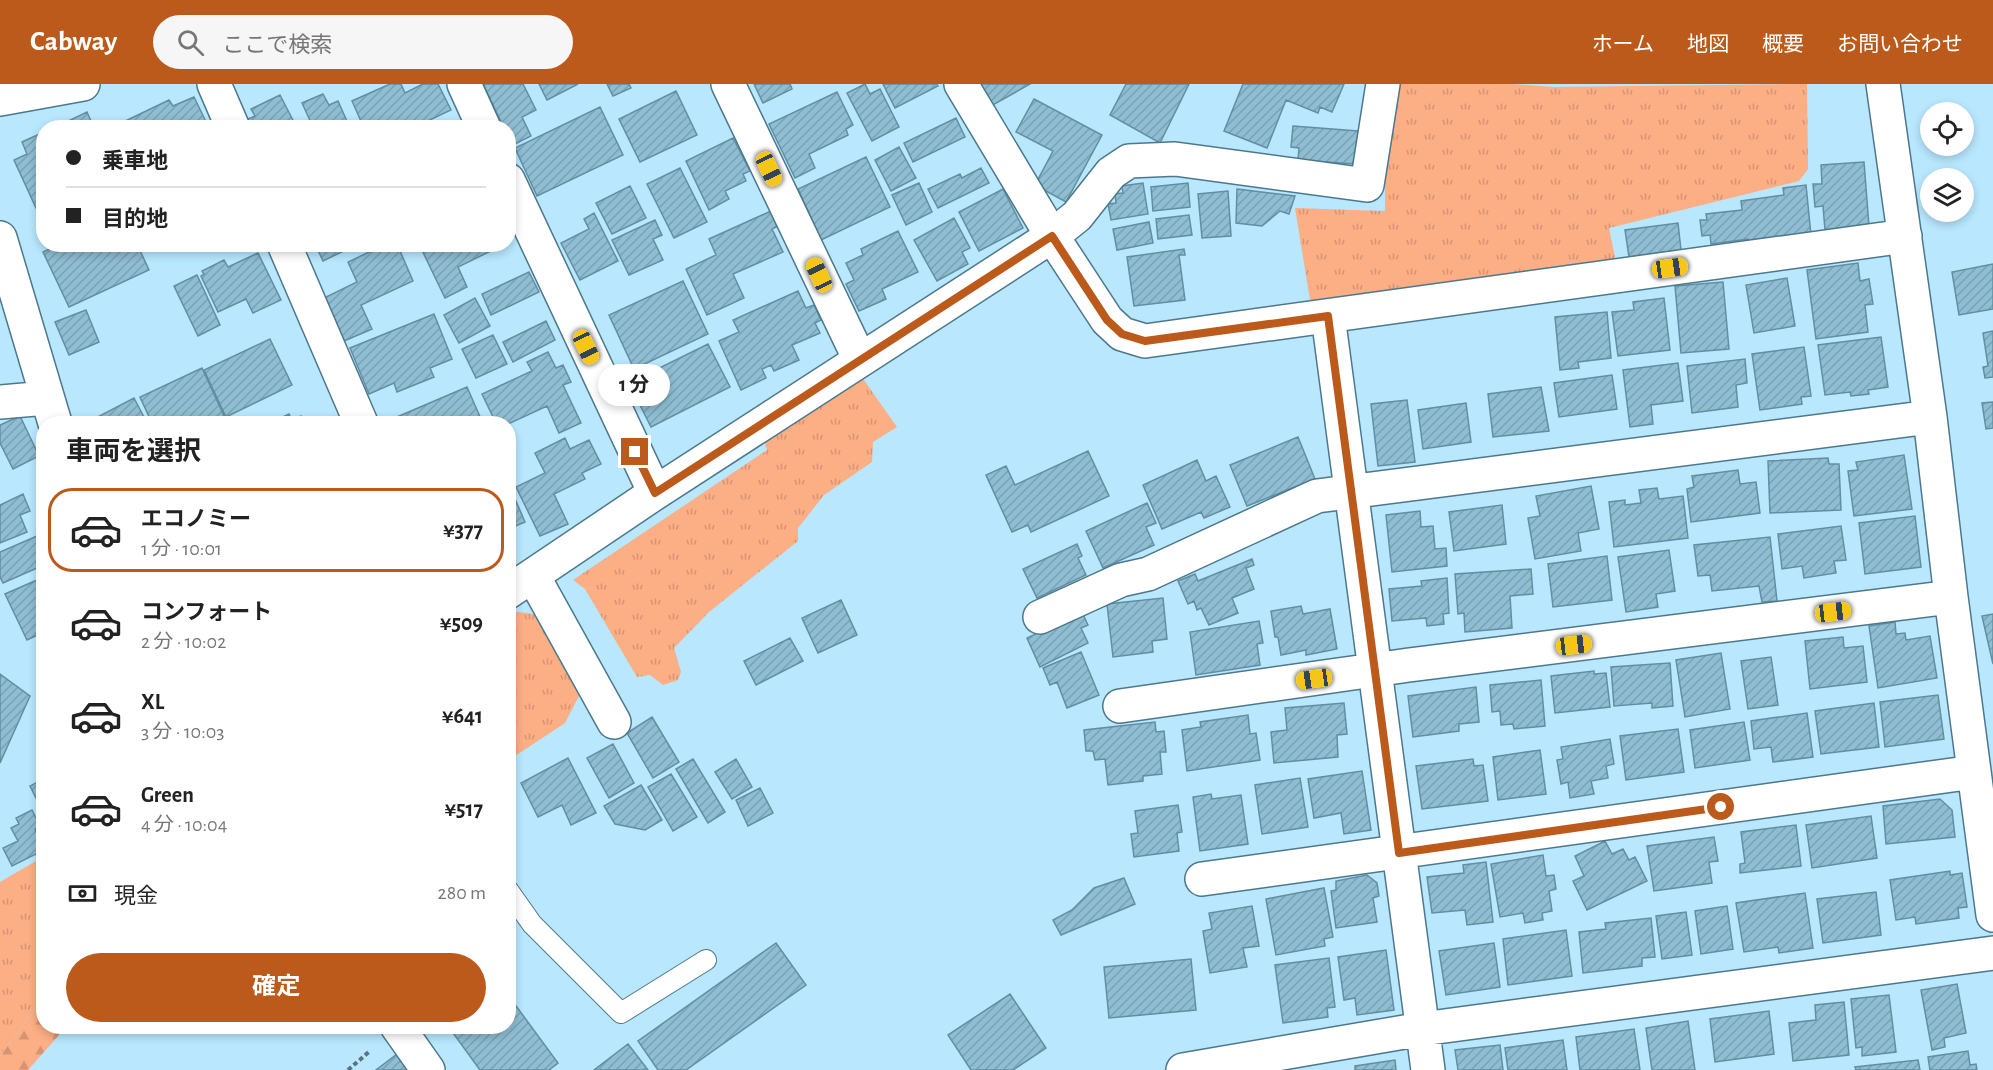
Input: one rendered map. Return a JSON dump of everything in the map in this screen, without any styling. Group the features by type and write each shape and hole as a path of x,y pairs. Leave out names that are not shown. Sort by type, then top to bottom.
{"street":[{"path":"0,99 83,84"},
{"path":"214,84 230,120"},
{"path":"464,84 480,120"},
{"path":"728,84 860,360"},
{"path":"961,84 1052,236 1107,320 1122,334 1145,341 1905,236"},
{"path":"614,722 521,584 655,493 1052,236 1077,216 1111,173 1129,161 1175,159 1367,185 1383,84"},
{"path":"1883,84 1930,417 1993,915"},
{"path":"516,197 655,493"},
{"path":"0,238 51,410 0,402"},
{"path":"287,252 358,416"},
{"path":"1328,316 1428,1070"},
{"path":"1040,617 1121,579 1148,574 1317,496 1930,417"},
{"path":"1120,706 1375,670 1951,597"},
{"path":"1202,879 1974,772"},
{"path":"1183,1070 1422,1029 1993,953"},
{"path":"403,1034 428,1070"}],"lane":[{"path":"516,902 532,924 621,1012 706,960"}],"green space":[{"path":"1393,84 1514,84 1554,87 1807,84 1808,169 1799,181 1609,228 1616,262 1311,306 1295,208 1385,211 1385,141"},
{"path":"861,376 897,427 873,442 872,462 824,495 798,528 798,541 709,612 674,648 681,672 678,680 663,685 650,675 637,677 585,589 573,580 767,450 764,441"},
{"path":"516,612 534,614 580,694 565,723 516,755"},
{"path":"36,861 36,1008 0,1056 0,882"},
{"path":"36,1008 36,1034 60,1034 28,1070 0,1070 0,1056"}],"building":[{"path":"390,84 401,84 405,93 423,84 438,84 451,110 430,120 360,120 352,101"},
{"path":"483,84 523,84 536,110 522,117 531,136 516,144 516,120 500,120"},
{"path":"539,84 578,84 547,100"},
{"path":"607,84 629,84 631,88 613,96"},
{"path":"754,84 790,84 792,89 763,103"},
{"path":"865,84 870,94 880,89 899,127 872,141 847,93"},
{"path":"883,84 937,84 938,86 895,108"},
{"path":"979,84 1030,84 991,106"},
{"path":"1126,84 1189,84 1160,143 1110,115"},
{"path":"1243,84 1344,84 1332,112 1320,107 1318,113 1286,100 1267,148 1224,131"},
{"path":"676,91 697,135 640,162 619,119"},
{"path":"837,92 853,125 846,129 848,135 809,154 815,168 795,178 769,124"},
{"path":"323,94 329,105 338,101 346,120 310,120 302,103"},
{"path":"280,95 293,120 246,120 255,116 251,109"},
{"path":"194,97 205,120 127,120 169,100 173,106"},
{"path":"1034,99 1102,135 1066,202 1035,185 1053,151 1016,132"},
{"path":"600,107 623,155 537,196 516,148"},
{"path":"87,112 90,120 70,120"},
{"path":"956,118 965,137 913,162 904,143"},
{"path":"1293,126 1358,131 1355,164 1298,160 1299,148 1291,147"},
{"path":"36,136 36,208 14,160 27,154 22,142"},
{"path":"733,138 750,171 743,174 746,181 725,191 729,199 709,210 686,161"},
{"path":"899,147 916,178 891,191 875,160"},
{"path":"866,157 890,207 821,240 798,189"},
{"path":"1864,162 1869,226 1825,230 1823,206 1815,207 1813,184 1822,184 1821,165"},
{"path":"680,168 707,222 674,238 647,184"},
{"path":"981,168 989,183 938,208 928,189 960,174 962,178"},
{"path":"919,183 932,212 906,225 892,195"},
{"path":"1143,183 1148,214 1111,220 1108,204 1116,203 1115,194 1123,193 1122,186"},
{"path":"1188,183 1190,207 1153,211 1151,187"},
{"path":"1806,185 1811,235 1711,244 1710,235 1702,236 1700,220 1707,220 1706,214 1742,210 1741,201 1784,195 1783,188"},
{"path":"630,186 646,218 612,234 596,203"},
{"path":"1003,189 1023,228 979,251 959,212"},
{"path":"1237,189 1295,196 1289,214 1280,211 1262,226 1236,223"},
{"path":"1228,191 1231,236 1202,238 1198,194"},
{"path":"771,211 778,226 772,229 783,252 733,274 744,298 707,315 686,269 716,255 709,239"},
{"path":"594,213 618,261 580,280 561,243 589,229 584,219"},
{"path":"1189,215 1192,235 1158,239 1156,219"},
{"path":"954,218 970,248 962,252 968,264 937,281 914,240"},
{"path":"655,220 662,235 653,239 663,260 629,275 612,240"},
{"path":"1149,222 1153,243 1117,250 1113,229"},
{"path":"1678,223 1681,250 1629,257 1625,230"},
{"path":"898,231 918,272 882,289 886,299 859,311 846,284 854,280 846,263 863,255 861,249"},
{"path":"1184,249 1185,255 1179,255 1185,300 1134,306 1127,257"},
{"path":"43,252 141,252 149,270 69,307"},
{"path":"319,252 342,252 323,261"},
{"path":"369,252 400,252 413,281 361,305 372,329 344,341 324,298 357,282 348,262"},
{"path":"423,252 489,252 458,267 467,287 445,298"},
{"path":"258,253 281,300 253,313 246,299 218,312 201,276 204,274 202,271 224,260 228,267"},
{"path":"1858,263 1860,281 1869,279 1873,304 1865,305 1868,332 1816,339 1807,270"},
{"path":"1993,264 1993,309 1959,315 1952,272"},
{"path":"529,272 539,292 491,315 482,294"},
{"path":"197,275 220,325 198,336 174,286"},
{"path":"1787,278 1795,326 1754,333 1746,285"},
{"path":"683,281 708,334 634,369 609,315"},
{"path":"1723,282 1729,349 1681,353 1675,286"},
{"path":"798,291 806,308 814,305 821,320 815,323 820,333 792,345 799,360 774,371 771,365 762,369 766,378 741,390 719,341 739,332 733,320"},
{"path":"475,298 490,326 459,343 444,315"},
{"path":"1664,298 1670,350 1618,356 1612,312 1634,310 1633,302"},
{"path":"86,310 99,342 69,355 55,322"},
{"path":"1607,312 1611,358 1578,362 1579,368 1560,370 1555,317"},
{"path":"434,314 452,359 430,368 434,377 397,392 394,383 369,394 350,348"},
{"path":"546,321 555,340 513,362 503,342"},
{"path":"1993,331 1993,377 1985,378 1983,367 1988,366 1983,333"},
{"path":"493,335 507,364 476,378 462,349"},
{"path":"1881,337 1888,387 1868,390 1869,394 1851,396 1850,392 1825,395 1818,345"},
{"path":"270,339 292,385 226,416 204,370"},
{"path":"708,344 730,387 651,427 632,389 643,384 639,378"},
{"path":"1804,347 1811,396 1801,397 1802,404 1760,410 1752,354"},
{"path":"548,352 556,368 563,365 571,382 563,385 581,423 559,433 547,406 516,420 516,416 493,416 482,394 532,371 527,362"},
{"path":"1745,359 1747,383 1736,385 1738,407 1692,413 1687,366"},
{"path":"1678,363 1683,401 1651,405 1653,424 1630,427 1623,370"},
{"path":"202,368 224,416 149,416 140,397"},
{"path":"1612,375 1617,409 1559,417 1554,383"},
{"path":"467,387 480,416 399,416"},
{"path":"1541,387 1549,431 1493,437 1488,394"},
{"path":"134,398 143,416 100,416"},
{"path":"1407,400 1415,462 1378,466 1371,404"},
{"path":"1993,402 1993,428 1986,429 1982,403"},
{"path":"1466,403 1471,442 1423,449 1418,410"},
{"path":"20,416 36,450 36,458 13,469 0,443 0,425"},
{"path":"1298,437 1315,479 1247,506 1230,465"},
{"path":"565,438 570,449 589,440 601,464 582,473 585,479 554,494 568,524 540,536 516,487 545,473 535,453"},
{"path":"1088,451 1109,496 1031,532 1028,525 1012,532 986,475 1006,466 1015,485"},
{"path":"1904,455 1912,509 1854,516 1848,471 1858,470 1856,462"},
{"path":"1828,458 1829,464 1839,464 1841,510 1770,513 1768,461"},
{"path":"1197,460 1206,481 1216,476 1230,507 1204,518 1201,512 1162,529 1143,485"},
{"path":"1738,470 1740,484 1756,482 1760,513 1691,522 1687,489 1694,487 1692,476"},
{"path":"1591,486 1599,529 1578,533 1581,551 1535,559 1528,518 1540,516 1536,496"},
{"path":"1657,488 1659,499 1683,496 1688,538 1614,547 1609,502 1625,500 1625,505 1641,503 1639,490"},
{"path":"23,494 30,511 20,515 27,532 0,543 0,505"},
{"path":"516,501 525,522 516,526"},
{"path":"1147,503 1156,523 1146,527 1154,545 1103,568 1086,531"},
{"path":"1502,505 1506,544 1454,551 1449,512"},
{"path":"1420,511 1421,527 1433,526 1435,549 1446,548 1447,566 1392,572 1386,515"},
{"path":"1915,516 1921,567 1865,574 1859,523"},
{"path":"1841,526 1846,560 1834,561 1836,573 1804,578 1802,566 1782,569 1778,534"},
{"path":"36,536 36,569 3,583 0,577 0,552"},
{"path":"1770,537 1777,601 1762,602 1759,586 1712,591 1710,575 1698,576 1694,545"},
{"path":"1077,544 1082,556 1078,558 1086,575 1037,598 1023,569"},
{"path":"1669,550 1675,591 1656,594 1658,607 1626,612 1618,557"},
{"path":"1607,556 1612,600 1553,607 1548,564"},
{"path":"1252,559 1254,565 1246,568 1254,589 1232,598 1238,613 1209,625 1201,608 1197,610 1194,601 1188,604 1178,581 1195,574 1198,581"},
{"path":"1531,569 1533,594 1510,596 1512,628 1465,632 1464,613 1458,614 1455,574"},
{"path":"1447,578 1449,613 1443,614 1444,624 1427,626 1426,618 1392,621 1389,589 1422,586 1421,581"},
{"path":"36,580 36,636 27,640 5,594"},
{"path":"1163,598 1167,639 1152,641 1153,652 1113,657 1107,604"},
{"path":"841,600 857,635 818,653 802,618"},
{"path":"1301,606 1303,614 1330,609 1337,649 1306,655 1306,650 1281,655 1278,637 1275,637 1271,611"},
{"path":"1082,612 1088,625 1081,628 1088,643 1040,667 1027,638"},
{"path":"1993,614 1993,664 1982,616"},
{"path":"1259,621 1263,643 1257,644 1260,665 1196,675 1190,632"},
{"path":"1895,622 1896,634 1905,633 1906,640 1930,636 1937,678 1878,688 1869,626"},
{"path":"1843,637 1844,648 1863,646 1867,682 1810,689 1805,641"},
{"path":"790,638 803,661 756,685 744,661"},
{"path":"1081,652 1099,695 1067,708 1057,682 1050,685 1043,668"},
{"path":"1721,653 1730,709 1685,717 1676,660"},
{"path":"1771,657 1778,705 1748,709 1741,661"},
{"path":"1670,663 1673,706 1652,708 1652,703 1614,706 1611,667"},
{"path":"1594,671 1594,674 1606,673 1610,707 1555,713 1551,676"},
{"path":"0,674 30,696 0,763"},
{"path":"1541,680 1545,726 1514,729 1513,724 1501,725 1500,711 1492,712 1490,685"},
{"path":"1476,687 1479,722 1459,724 1459,731 1413,737 1408,696"},
{"path":"1938,695 1944,739 1885,747 1880,702"},
{"path":"1344,703 1347,734 1337,735 1338,757 1274,763 1271,732 1287,730 1285,708"},
{"path":"1874,703 1879,747 1821,754 1815,711"},
{"path":"1807,713 1813,757 1773,762 1771,747 1754,749 1751,721"},
{"path":"1248,715 1250,734 1256,733 1260,760 1187,771 1182,730 1201,727 1200,722"},
{"path":"652,717 679,762 653,778 627,733"},
{"path":"1155,722 1156,732 1164,731 1166,752 1160,752 1162,774 1143,776 1143,781 1108,785 1105,759 1095,760 1093,751 1086,751 1084,730"},
{"path":"1744,722 1750,760 1695,768 1690,730"},
{"path":"1678,729 1684,772 1626,780 1620,736"},
{"path":"1610,739 1614,764 1606,766 1608,778 1591,781 1594,794 1570,798 1568,782 1561,784 1557,760 1563,759 1561,747"},
{"path":"613,744 634,783 609,798 587,758"},
{"path":"1540,750 1546,794 1498,800 1493,757"},
{"path":"568,758 596,813 571,825 562,805 538,817 521,783"},
{"path":"693,759 725,812 708,823 676,769"},
{"path":"736,759 752,787 732,799 715,772"},
{"path":"1473,759 1474,766 1483,765 1488,801 1422,809 1416,766"},
{"path":"1362,771 1371,830 1344,834 1341,813 1314,818 1308,779"},
{"path":"671,774 697,817 673,831 648,787"},
{"path":"1300,778 1308,827 1262,834 1255,785"},
{"path":"36,783 36,798 30,786"},
{"path":"641,785 662,820 645,830 615,824 604,806"},
{"path":"760,788 773,813 748,826 736,800"},
{"path":"1211,794 1212,799 1241,795 1248,844 1200,851 1193,797"},
{"path":"1940,799 1952,810 1955,837 1886,844 1883,806"},
{"path":"1178,805 1182,832 1177,833 1179,851 1134,857 1131,834 1138,833 1135,811"},
{"path":"32,810 36,818 36,854 12,866 3,848 18,841 11,828 19,824 16,818"},
{"path":"1871,816 1877,858 1812,868 1806,825"},
{"path":"1796,825 1801,866 1740,873 1740,864 1745,863 1741,832"},
{"path":"1714,837 1718,861 1709,862 1712,883 1654,891 1647,846"},
{"path":"1605,841 1612,854 1623,849 1629,860 1635,857 1647,881 1587,910 1573,881 1584,876 1575,856"},
{"path":"1543,855 1546,876 1554,875 1556,889 1549,891 1552,911 1542,913 1543,920 1525,923 1523,913 1500,917 1491,864"},
{"path":"1486,862 1493,922 1467,925 1465,910 1432,913 1427,877 1464,873 1463,865"},
{"path":"1950,871 1950,875 1962,873 1967,907 1958,908 1959,918 1916,924 1915,917 1896,920 1890,880"},
{"path":"1367,875 1377,883 1379,896 1373,898 1377,922 1336,928 1331,891 1336,890 1336,881"},
{"path":"1124,878 1135,904 1061,935 1053,920 1072,910 1094,888"},
{"path":"1324,888 1333,937 1324,939 1325,946 1276,955 1266,899"},
{"path":"1876,892 1881,935 1823,943 1817,899"},
{"path":"1805,893 1813,948 1779,953 1778,947 1744,952 1736,903"},
{"path":"1252,906 1259,946 1243,948 1247,967 1210,973 1203,931 1212,929 1209,913"},
{"path":"1727,906 1733,949 1701,954 1695,911"},
{"path":"1686,912 1692,955 1662,959 1656,916"},
{"path":"1651,918 1655,957 1642,958 1642,966 1583,973 1579,932 1606,929 1605,923"},
{"path":"1566,930 1572,976 1508,985 1503,939"},
{"path":"776,943 806,985 686,1070 658,1070 638,1041"},
{"path":"1494,943 1500,987 1446,995 1439,951"},
{"path":"1386,950 1394,1010 1357,1015 1355,998 1344,1000 1338,957"},
{"path":"1329,958 1335,1007 1327,1008 1328,1017 1283,1023 1275,965"},
{"path":"1191,959 1196,1010 1109,1018 1104,967"},
{"path":"1957,984 1966,1033 1944,1038 1945,1047 1932,1050 1921,990"},
{"path":"1010,994 1046,1048 1013,1070 971,1070 948,1035"},
{"path":"1889,995 1896,1052 1862,1056 1862,1047 1856,1048 1851,999"},
{"path":"1844,1002 1849,1055 1793,1061 1789,1023 1816,1020 1815,1005"},
{"path":"516,1006 558,1063 549,1070 480,1070 454,1034 516,1034"},
{"path":"1769,1011 1774,1054 1715,1062 1710,1019"},
{"path":"1688,1021 1695,1070 1652,1070 1646,1028"},
{"path":"1634,1029 1640,1070 1580,1070 1576,1037"},
{"path":"1563,1040 1567,1070 1508,1070 1505,1048"},
{"path":"628,1044 648,1070 594,1070"},
{"path":"1500,1045 1503,1070 1458,1070 1455,1050"},
{"path":"401,1051 415,1070 376,1070"},
{"path":"1968,1051 1970,1065 1976,1064 1977,1070 1930,1070 1928,1057"},
{"path":"1395,1060 1396,1070 1355,1070 1355,1066"},
{"path":"1918,1060 1920,1070 1856,1070 1855,1067"}],"route":[{"path":"635,452 655,493 1052,236 1107,320 1122,334 1145,341 1328,316 1399,853 1721,807"}]}
